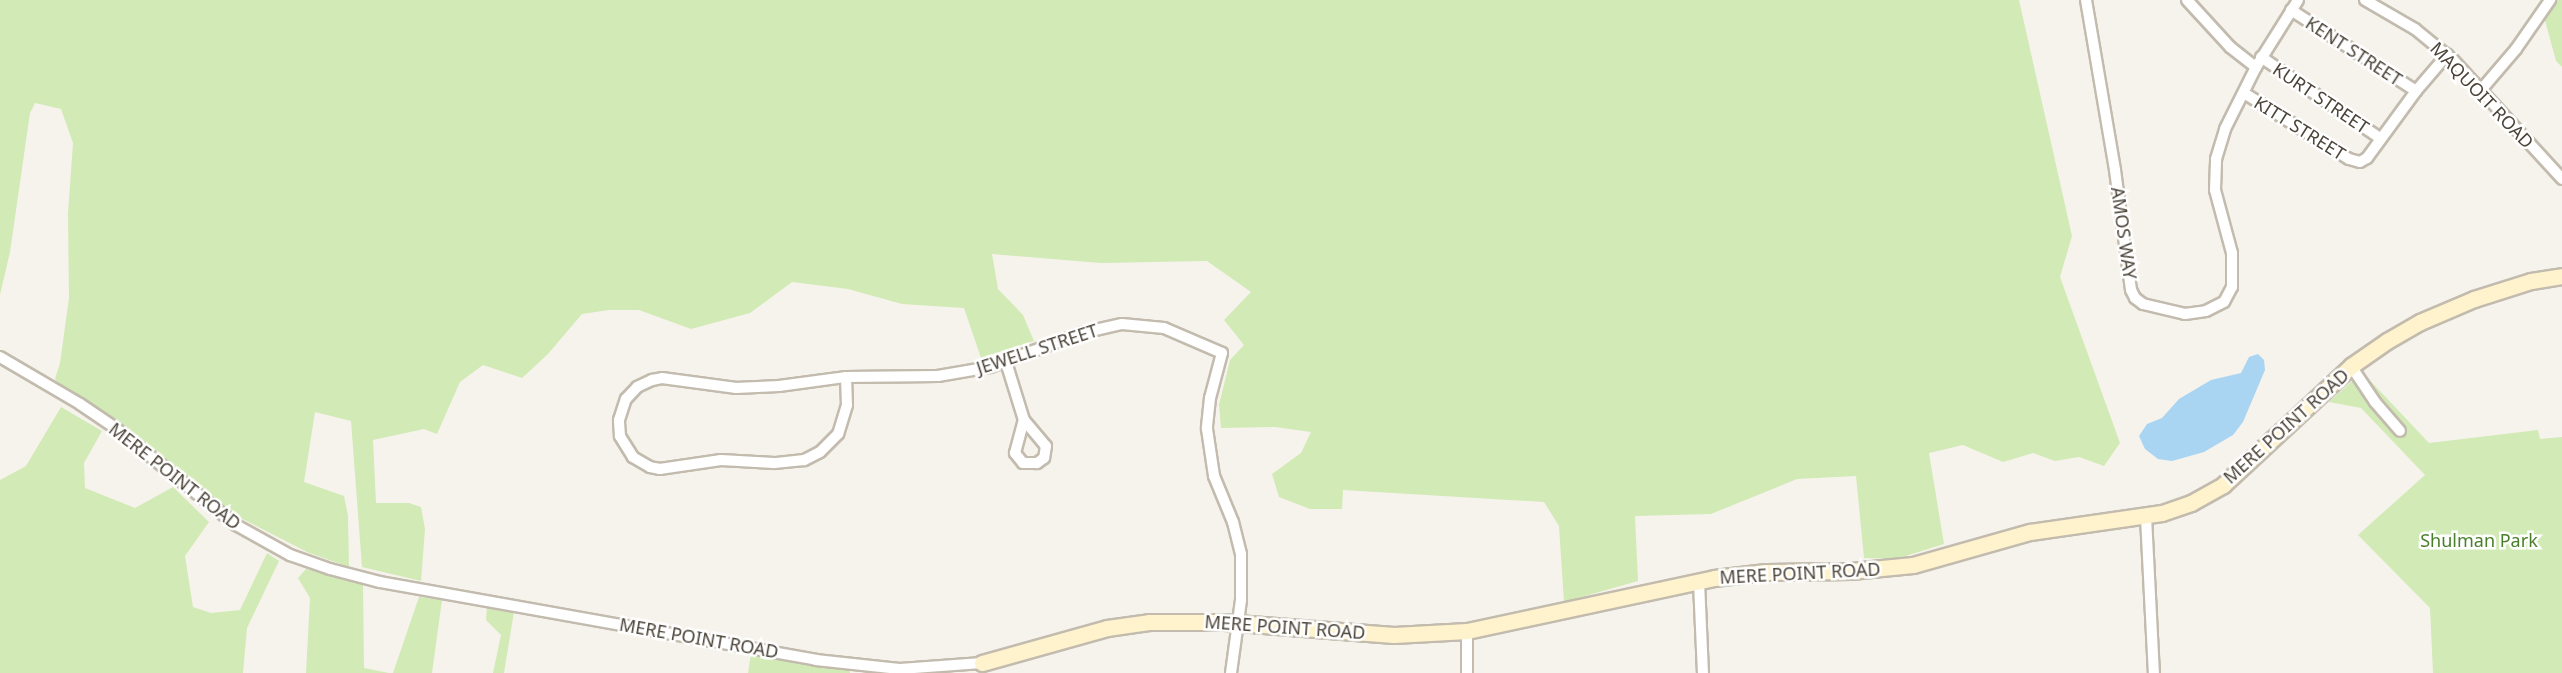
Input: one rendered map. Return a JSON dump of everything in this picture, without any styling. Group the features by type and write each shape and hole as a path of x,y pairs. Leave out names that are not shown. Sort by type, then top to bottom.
{"street":[{"name":"AMOS WAY","path":"2086,0 2115,170 2130,282 2135,298 2143,304 2174,313 2196,313 2216,307 2229,295 2233,278 2233,262 2218,206 2215,174 2220,144 2258,62 2298,0"},
{"name":"KURT STREET","path":"2187,0 2230,47 2381,138"},
{"name":"MAQUOIT ROAD","path":"2365,0 2398,18 2447,55 2562,179"},
{"path":"2481,90 2516,49 2550,0"},
{"name":"KENT STREET","path":"2291,10 2416,91"},
{"path":"2381,138 2416,91 2447,55"},
{"name":"KITT STREET","path":"2244,93 2356,162 2367,158 2381,138"},
{"name":"MERE POINT ROAD","path":"0,357 80,404 114,427 236,525 290,555 330,569 380,582 816,660 900,669 977,668 1067,638 1128,624 1170,620 1383,634 1467,631 1699,582 1766,572 1862,570 1913,565 2030,532 2146,516 2191,503 2223,485 2261,453 2352,366 2403,331 2455,306 2531,281 2562,276"},
{"name":"JEWELL STREET","path":"846,377 847,405 838,434 820,452 804,460 774,463 721,460 660,469 650,467 633,457 620,436 619,420 626,399 637,387 662,378 736,388 779,386 846,377 938,376 990,367 1082,333 1122,324 1164,328 1222,353 1210,398 1208,445 1214,476 1233,522 1241,554 1238,623"},
{"path":"1006,362 1024,420"},
{"path":"2352,366 2375,402 2400,431"},
{"path":"2146,516 2154,673"},
{"path":"1699,582 1703,673"},
{"path":"1231,673 1238,623"},
{"path":"1467,631 1467,673"}],"green space":[{"path":"0,0 2019,0 2072,236 2060,277 2120,443 2104,466 2079,457 2055,461 2033,453 2003,462 1963,445 1929,453 1944,544 1896,559 1864,558 1856,476 1797,479 1711,514 1635,516 1638,581 1564,602 1559,526 1544,502 1343,490 1342,509 1310,509 1279,497 1272,474 1301,453 1311,432 1275,427 1221,428 1219,405 1230,360 1244,345 1224,320 1251,292 1207,261 1101,263 992,254 998,289 1023,315 1034,341 981,358 964,308 902,304 848,289 792,282 750,313 691,329 639,310 609,310 582,314 548,354 522,378 483,365 460,382 437,434 424,429 373,440 376,503 409,503 421,507 425,529 421,581 362,567 351,421 315,412 304,482 344,496 348,516 349,567 307,552 233,514 138,440 58,384 55,379 60,363 69,298 68,213 73,143 61,109 35,103 30,113 10,252 0,295"},
{"path":"2557,0 2562,0 2562,67 2556,61 2543,13"},
{"name":"Shulman Park","path":"2362,372 2429,443 2538,430 2540,439 2562,437 2562,673 2433,673 2430,608 2358,535 2425,475 2361,408 2329,402"},
{"path":"61,407 102,431 84,463 85,488 135,508 173,487 209,522 185,556 193,607 211,613 240,610 267,553 279,561 247,628 243,673 0,673 0,480 26,466"},
{"path":"306,569 363,584 364,668 389,673 306,673 310,598 298,578"},
{"path":"419,597 442,600 432,673 393,673"},
{"path":"487,606 514,612 504,673 493,673 501,635 486,620"},
{"path":"751,654 850,671 850,673 748,673"}],"water":[{"path":"2258,354 2264,360 2265,370 2243,422 2233,435 2204,452 2172,461 2158,459 2145,449 2139,436 2147,424 2162,418 2179,399 2211,380 2241,373 2249,357"}]}
